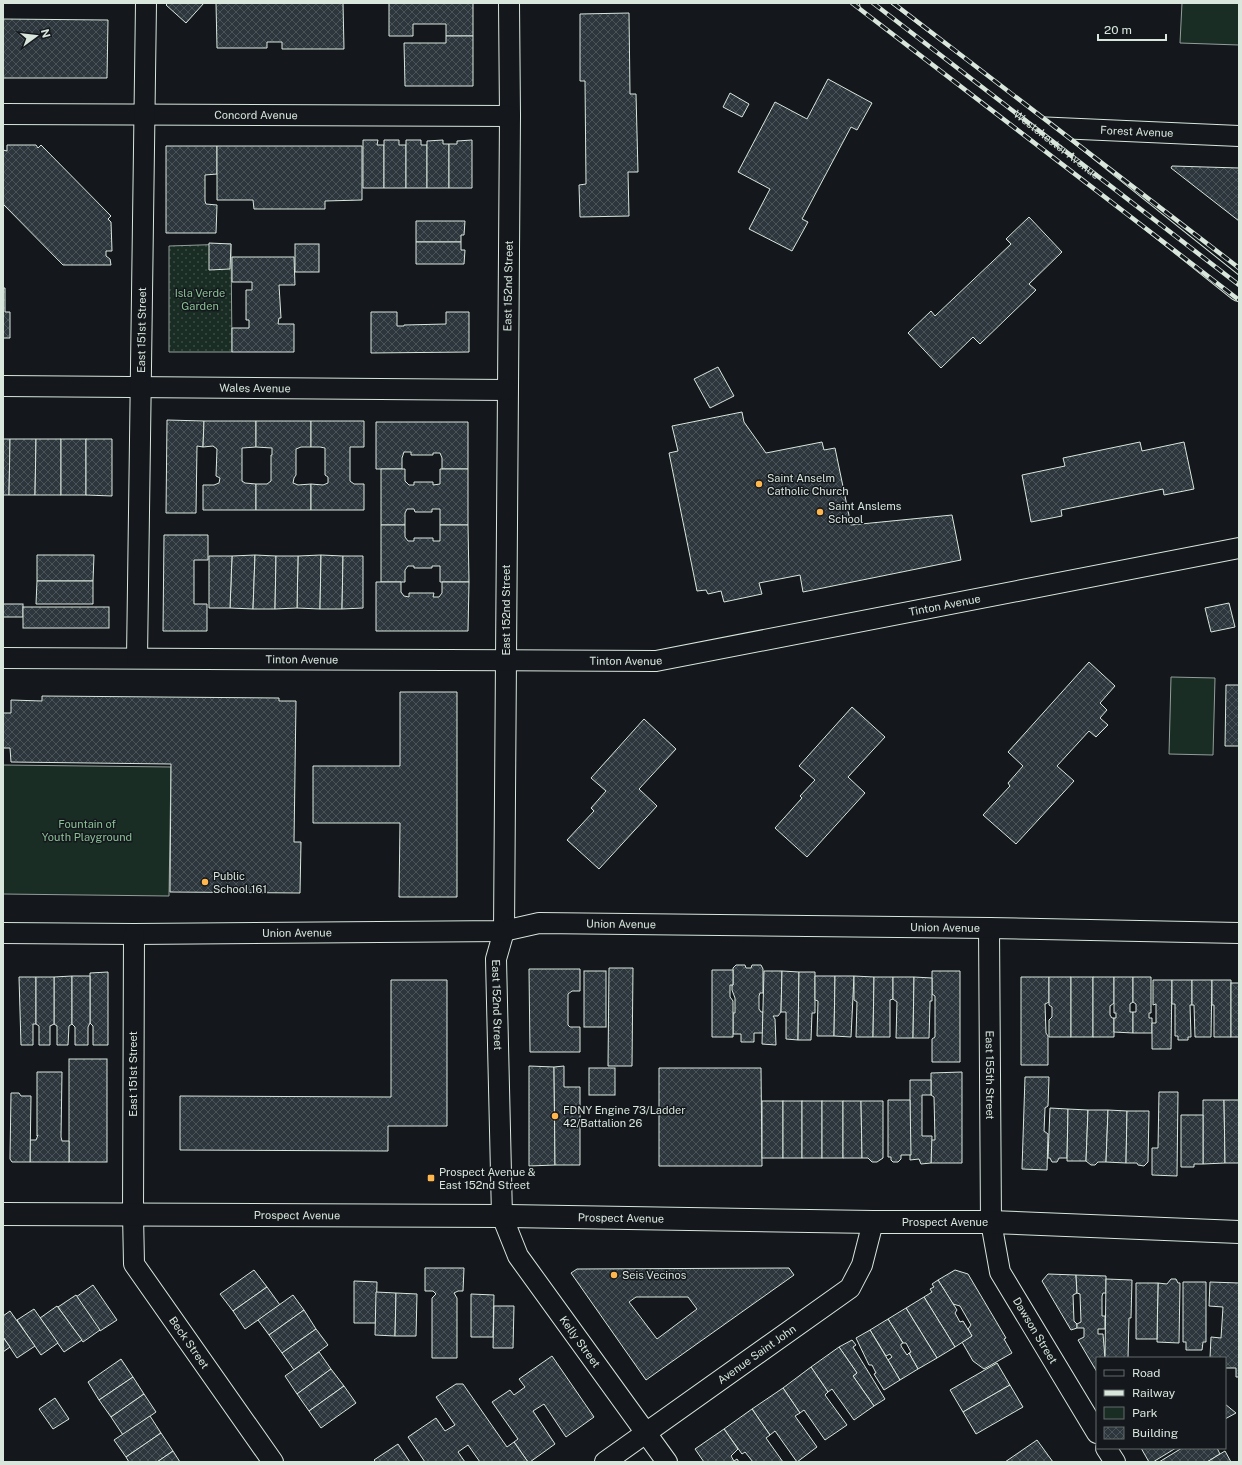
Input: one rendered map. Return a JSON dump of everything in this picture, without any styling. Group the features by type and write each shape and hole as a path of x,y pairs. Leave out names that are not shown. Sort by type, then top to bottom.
{"street":[{"name":"East 151st Street","path":"137,658 146,3"},
{"name":"East 152nd Street","path":"502,1216 496,959 504,931 510,116 509,3"},
{"name":"Westchester Avenue","path":"871,3 1035,127 1239,290"},
{"name":"Concord Avenue","path":"3,114 510,116"},
{"name":"Forest Avenue","path":"1035,127 1239,136"},
{"name":"Wales Avenue","path":"3,386 507,390"},
{"name":"Tinton Avenue","path":"3,658 656,661 1239,548"},
{"name":"Union Avenue","path":"3,933 134,934 504,931 539,923 989,928 1239,933"},
{"name":"East 155th Street","path":"989,928 991,1222"},
{"name":"East 151st Street","path":"132,1214 134,934"},
{"name":"Prospect Avenue","path":"3,1214 502,1216 873,1222 991,1222 1239,1232"},
{"name":"Beck Street","path":"132,1214 134,1264 273,1462"},
{"name":"Kelly Street","path":"502,1216 518,1256 667,1462"},
{"name":"Avenue Saint John","path":"605,1462 850,1288 862,1265 873,1222"},
{"name":"Dawson Street","path":"991,1222 1000,1272 1096,1431"},
{"path":"1107,1449 1114,1462"}],"green space":[{"path":"1182,3 1239,3 1239,45 1180,43"},
{"name":"Isla Verde Garden","path":"231,244 232,352 169,352 169,246"},
{"path":"1171,677 1215,678 1213,755 1169,754"},
{"name":"Fountain of Youth Playground","path":"3,765 171,767 169,896 3,894"}],"building":[{"path":"168,3 204,3 186,23 166,5"},
{"path":"216,3 343,3 344,49 282,49 282,42 267,42 267,48 217,48"},
{"path":"389,3 473,3 473,36 446,36 446,24 413,24 413,36 389,36"},
{"path":"629,13 630,94 636,94 638,172 628,172 629,216 580,217 579,185 586,184 585,81 580,81 580,14"},
{"path":"3,19 108,20 107,78 3,78"},
{"path":"446,36 473,36 473,86 405,86 404,43 446,43"},
{"path":"828,79 872,103 857,130 851,127 802,219 808,222 792,251 749,229 770,189 738,172 775,102 807,119"},
{"path":"730,93 749,104 742,117 723,107"},
{"path":"363,140 378,140 377,145 384,145 384,188 363,188"},
{"path":"384,140 399,140 399,145 406,145 406,188 384,188"},
{"path":"406,140 421,140 421,145 427,145 427,188 406,188"},
{"path":"443,140 443,144 449,144 449,188 427,188 427,141"},
{"path":"472,140 472,188 449,188 449,144 457,144 457,141"},
{"path":"7,145 36,145 38,148 41,145 111,216 108,219 111,222 112,251 106,251 106,256 110,259 111,265 63,265 3,204 3,150 7,151"},
{"path":"166,146 217,146 217,174 205,175 206,204 217,205 216,233 166,233"},
{"path":"217,146 362,146 362,200 325,201 325,209 254,209 253,200 217,200"},
{"path":"1172,166 1239,168 1239,221 1171,168"},
{"path":"1029,217 1062,252 1029,284 1036,290 980,344 973,337 941,368 908,333 931,311 935,316 1011,244 1006,239"},
{"path":"416,221 465,221 464,235 461,235 461,242 416,242"},
{"path":"416,242 461,242 461,250 465,250 464,264 416,264"},
{"path":"209,243 231,244 230,269 209,270"},
{"path":"295,244 319,244 319,272 295,272"},
{"path":"232,257 294,257 295,285 279,285 281,318 279,318 278,324 294,324 294,352 232,352 232,328 249,328 249,320 246,320 246,290 252,290 252,282 232,282"},
{"path":"3,288 5,288 5,312 10,312 10,338 3,338"},
{"path":"371,312 397,312 397,326 404,326 446,324 446,312 469,312 469,352 371,353"},
{"path":"718,367 734,396 710,408 694,379"},
{"name":"Saint Anselm Catholic Church","path":"742,412 744,422 766,453 822,442 824,450 835,448 851,525 952,515 961,560 803,592 800,575 759,583 762,594 724,602 721,591 708,594 706,590 697,591 669,453 678,451 672,426"},
{"path":"167,420 204,421 203,447 197,446 196,513 166,513"},
{"path":"204,421 256,421 256,447 242,448 242,481 245,483 256,484 256,510 203,510 203,485 214,485 219,483 220,478 216,476 217,449 213,446 203,447"},
{"path":"256,421 311,421 311,447 301,447 296,449 296,475 293,483 298,485 311,484 311,510 256,510 256,484 267,484 271,481 272,448 256,447"},
{"path":"311,421 364,421 364,447 350,447 350,481 354,484 364,484 364,510 311,510 311,484 323,485 328,483 328,477 325,475 325,448 311,447"},
{"path":"376,422 468,422 468,469 442,469 442,458 440,453 433,453 433,455 411,455 411,452 404,452 402,458 402,469 376,469"},
{"path":"3,439 10,439 9,495 3,495"},
{"path":"10,439 36,439 35,495 9,495"},
{"path":"36,439 61,439 61,495 35,495"},
{"path":"61,439 86,439 86,495 61,495"},
{"path":"86,439 112,439 112,496 86,495"},
{"path":"1140,442 1142,451 1184,442 1194,489 1164,495 1163,489 1061,510 1062,516 1031,522 1022,475 1065,466 1063,458"},
{"path":"381,469 405,469 405,481 409,485 414,485 414,482 433,482 433,485 440,484 440,469 468,469 468,525 440,525 440,509 432,509 432,512 415,512 414,509 407,509 405,513 405,525 381,525"},
{"path":"381,525 405,525 405,537 408,541 414,541 414,538 433,538 433,541 440,541 440,525 468,525 469,582 440,582 440,566 432,566 432,568 414,568 414,566 408,566 405,570 405,582 381,582"},
{"path":"164,535 208,535 208,560 194,560 194,604 207,604 207,631 163,631"},
{"path":"37,555 94,555 93,581 37,581"},
{"path":"255,555 253,609 230,608 232,556"},
{"path":"255,555 276,556 275,609 253,609"},
{"path":"321,555 320,609 297,608 298,556"},
{"path":"321,555 343,556 342,609 320,609"},
{"path":"209,556 232,556 230,608 209,608"},
{"path":"276,556 298,556 297,608 275,609"},
{"path":"343,556 363,556 363,608 342,609"},
{"path":"37,581 93,581 93,604 36,604"},
{"path":"376,582 401,582 401,592 404,596 409,597 409,593 434,593 433,597 439,597 442,593 442,582 469,582 468,631 376,631"},
{"path":"1229,603 1235,627 1211,632 1205,608"},
{"path":"3,604 23,604 23,617 3,617"},
{"path":"23,607 109,607 109,628 23,628"},
{"path":"1089,662 1115,686 1100,703 1107,710 1100,718 1108,725 1096,737 1089,731 1057,766 1074,781 1016,844 983,815 1010,786 1008,783 1023,766 1008,752"},
{"path":"1226,685 1239,685 1239,746 1225,746"},
{"path":"400,692 457,692 457,897 399,897 400,823 313,823 313,766 400,766"},
{"path":"42,696 279,698 279,701 296,701 294,842 301,842 300,893 170,892 171,764 11,762 10,748 3,748 3,713 11,713 11,700 42,701"},
{"path":"852,707 885,737 848,777 865,793 807,857 775,828 802,798 800,796 815,780 799,766"},
{"path":"644,719 676,749 639,789 657,806 599,869 567,840 594,811 591,808 606,791 591,778"},
{"path":"736,965 745,965 746,968 751,968 752,965 761,965 763,969 763,993 760,993 759,996 759,1009 763,1012 763,1033 754,1033 754,1042 741,1042 741,1034 733,1034 735,998 732,985 733,968"},
{"path":"609,968 633,968 632,1066 608,1066"},
{"path":"529,969 580,969 580,991 572,991 568,994 568,1025 570,1027 580,1027 580,1052 530,1052"},
{"path":"712,970 733,970 733,985 730,985 730,997 733,1001 733,1037 712,1037"},
{"path":"584,971 606,971 606,1027 584,1027"},
{"path":"764,971 782,971 781,1012 778,1016 773,1016 775,1019 776,1045 762,1044"},
{"path":"782,971 799,972 798,1040 786,1039 786,1012 781,1012"},
{"path":"932,971 960,971 960,1062 932,1062 932,1039 935,1037 935,996 932,994"},
{"path":"108,972 108,1045 93,1045 93,1026 90,1023 90,973"},
{"path":"799,972 815,972 815,1013 812,1013 811,1040 798,1040"},
{"path":"72,976 72,1024 69,1026 68,1045 57,1045 57,1026 54,1024 54,977"},
{"path":"72,976 90,976 90,1023 88,1027 88,1045 75,1045 75,1027 72,1024"},
{"path":"815,976 835,976 834,1036 817,1036 818,1001 815,1000"},
{"path":"835,976 854,976 851,1037 834,1036"},
{"path":"854,976 874,977 873,1037 856,1037 857,1002 854,1000"},
{"path":"19,977 36,977 36,1024 33,1024 33,1045 21,1045"},
{"path":"36,977 54,977 54,1024 50,1026 50,1045 39,1045 39,1026 36,1024"},
{"path":"874,977 893,977 893,999 890,1000 890,1037 873,1037"},
{"path":"893,977 914,977 913,1038 896,1038 897,1002 893,999"},
{"path":"914,977 932,978 929,1038 913,1038"},
{"path":"1021,977 1049,977 1049,1002 1045,1004 1046,1033 1048,1036 1048,1065 1021,1065"},
{"path":"1049,977 1071,977 1071,1037 1049,1037 1049,1020 1052,1017 1052,1007 1049,1005"},
{"path":"1071,977 1093,977 1093,1037 1071,1037"},
{"path":"1093,977 1114,977 1114,1003 1110,1006 1110,1015 1114,1018 1114,1037 1093,1037"},
{"path":"1114,977 1133,977 1133,1002 1130,1004 1130,1012 1133,1012 1133,1033 1114,1032 1114,1018 1116,1018 1116,1013 1114,1013"},
{"path":"1133,977 1151,977 1151,1013 1149,1013 1149,1018 1152,1018 1152,1033 1133,1033 1133,1012 1136,1012 1136,1004 1133,1002"},
{"path":"391,980 447,980 447,1126 388,1126 388,1151 180,1150 180,1096 391,1097"},
{"path":"1153,980 1172,980 1171,1049 1152,1049 1152,1023 1156,1023 1156,1004 1153,1005"},
{"path":"1172,980 1192,980 1192,1005 1190,1005 1191,1037 1188,1037 1188,1040 1178,1040 1178,1036 1175,1036 1175,1004 1172,1004"},
{"path":"1192,980 1212,980 1211,1037 1195,1037 1194,1005 1192,1005"},
{"path":"1212,980 1231,980 1231,1037 1214,1037"},
{"path":"1231,983 1239,983 1239,1037 1231,1037"},
{"path":"69,1059 107,1059 107,1162 69,1162"},
{"path":"529,1066 554,1067 555,1165 529,1166"},
{"path":"564,1066 564,1087 580,1087 580,1165 555,1165 554,1067"},
{"path":"589,1068 615,1068 615,1095 589,1095"},
{"path":"659,1068 761,1068 762,1166 659,1166"},
{"path":"37,1072 62,1072 61,1137 62,1141 69,1141 69,1162 30,1162 30,1140 36,1140 38,1135 37,1136"},
{"path":"962,1072 962,1163 931,1163 931,1140 935,1140 934,1097 931,1095 931,1073"},
{"path":"1025,1077 1049,1077 1048,1106 1045,1108 1044,1131 1048,1134 1047,1170 1022,1169"},
{"path":"910,1080 931,1080 931,1095 922,1095 922,1136 932,1136 931,1163 921,1164 919,1159 910,1160"},
{"path":"1159,1092 1178,1092 1177,1176 1152,1175 1152,1148 1158,1148"},
{"path":"11,1093 19,1093 21,1096 31,1096 30,1162 12,1162 10,1159"},
{"path":"888,1100 910,1100 911,1155 901,1155 901,1159 898,1162 893,1162 891,1157 888,1157"},
{"path":"1203,1100 1224,1100 1225,1163 1203,1164"},
{"path":"1224,1100 1239,1100 1239,1163 1225,1163"},
{"path":"762,1101 783,1101 783,1158 762,1158"},
{"path":"783,1101 802,1101 802,1158 783,1158"},
{"path":"802,1101 822,1101 822,1158 802,1158"},
{"path":"822,1101 843,1101 843,1158 822,1158"},
{"path":"843,1101 861,1101 862,1158 843,1158"},
{"path":"861,1101 883,1101 883,1158 877,1162 872,1162 868,1158 862,1158"},
{"path":"1050,1108 1068,1109 1067,1158 1059,1158 1057,1162 1052,1162 1050,1158 1048,1158"},
{"path":"1068,1109 1088,1110 1086,1161 1067,1161"},
{"path":"1088,1110 1108,1110 1106,1162 1098,1162 1095,1165 1091,1165 1086,1161"},
{"path":"1108,1110 1127,1111 1126,1163 1106,1162"},
{"path":"1127,1111 1149,1111 1148,1162 1144,1166 1138,1165 1137,1163 1126,1163"},
{"path":"1181,1115 1203,1115 1203,1164 1194,1164 1194,1167 1181,1167"},
{"path":"425,1268 464,1268 463,1291 454,1293 457,1298 457,1358 432,1358 432,1298 436,1294 433,1291 425,1291"},
{"path":"789,1268 794,1275 646,1380 571,1273 577,1269","holes":["636,1297 688,1297 697,1309 657,1339 629,1302"]},
{"path":"254,1270 267,1287 233,1311 220,1294"},
{"path":"955,1270 968,1274 1006,1338 1004,1339 1012,1353 984,1369 973,1361 962,1342 972,1336 968,1329 971,1325 960,1306 953,1304 938,1280"},
{"path":"1048,1274 1076,1275 1077,1293 1073,1295 1074,1321 1077,1324 1077,1328 1071,1330 1042,1281"},
{"path":"1076,1275 1106,1276 1106,1293 1103,1293 1102,1296 1102,1316 1105,1316 1105,1329 1098,1329 1098,1334 1103,1334 1105,1357 1096,1357 1096,1370 1078,1340 1084,1337 1084,1328 1077,1328 1077,1324 1081,1322 1080,1294 1077,1293"},
{"path":"1106,1279 1132,1280 1128,1357 1105,1357"},
{"path":"1171,1279 1176,1279 1178,1283 1180,1283 1179,1343 1157,1342 1158,1283 1167,1284"},
{"path":"938,1280 957,1310 955,1313 960,1322 963,1321 972,1336 955,1347 924,1297 932,1292 930,1289 934,1287 932,1284"},
{"path":"354,1281 377,1282 376,1323 354,1323"},
{"path":"1183,1282 1206,1282 1206,1342 1203,1342 1202,1350 1186,1350 1186,1342 1183,1342"},
{"path":"1210,1282 1239,1283 1239,1377 1236,1377 1236,1368 1226,1368 1226,1357 1210,1357 1211,1337 1221,1338 1223,1307 1209,1306"},
{"path":"1136,1283 1158,1283 1157,1339 1136,1339"},
{"path":"93,1285 117,1320 100,1331 76,1297"},
{"path":"267,1287 280,1305 245,1329 233,1311"},
{"path":"376,1292 396,1293 395,1336 375,1335"},
{"path":"396,1293 417,1294 416,1336 395,1336"},
{"path":"471,1294 494,1295 493,1337 471,1337"},
{"path":"76,1295 100,1330 83,1342 58,1307"},
{"path":"293,1295 304,1310 269,1335 258,1320"},
{"path":"924,1297 955,1347 937,1358 906,1308"},
{"path":"57,1306 82,1340 64,1352 40,1318"},
{"path":"494,1306 514,1306 513,1348 493,1348"},
{"path":"906,1308 937,1358 918,1369 909,1353 911,1352 906,1343 903,1343 888,1319"},
{"path":"34,1309 58,1343 41,1355 17,1320"},
{"path":"304,1310 316,1329 282,1353 269,1335"},
{"path":"10,1311 35,1346 17,1358 3,1337 3,1316"},
{"path":"888,1319 903,1343 901,1346 907,1355 909,1353 918,1369 900,1380 888,1360 892,1357 890,1354 886,1356 870,1330"},
{"path":"316,1329 328,1345 294,1370 282,1353"},
{"path":"870,1330 900,1380 884,1390 874,1374 876,1373 872,1365 869,1365 856,1338"},
{"path":"3,1337 10,1347 3,1352"},
{"path":"852,1340 856,1345 853,1347 885,1399 874,1406 853,1376 857,1373 839,1347"},
{"path":"839,1347 857,1373 853,1376 874,1406 854,1420 832,1389 828,1392 811,1367"},
{"path":"319,1352 331,1369 297,1394 285,1376"},
{"path":"552,1356 594,1417 566,1437 544,1404 533,1411 555,1444 528,1462 514,1442 518,1439 492,1402 510,1390 514,1395 525,1387 519,1379"},
{"path":"121,1359 133,1377 99,1400 88,1382"},
{"path":"997,1363 1010,1385 963,1412 950,1390"},
{"path":"811,1367 828,1392 825,1395 847,1425 825,1440 804,1410 800,1413 783,1388"},
{"path":"331,1369 344,1386 309,1411 297,1394"},
{"path":"133,1377 144,1394 111,1417 99,1400"},
{"path":"456,1384 463,1384 507,1447 514,1442 528,1462 480,1462 468,1445 458,1452 465,1462 425,1462 408,1437 436,1418 445,1431 455,1425 436,1397"},
{"path":"1010,1385 1023,1407 976,1434 963,1412"},
{"path":"344,1386 356,1403 321,1428 309,1411"},
{"path":"783,1388 800,1413 795,1416 817,1447 797,1462 775,1431 770,1435 752,1409"},
{"path":"144,1394 156,1412 123,1435 111,1417"},
{"path":"55,1398 69,1419 53,1429 39,1409"},
{"path":"1226,1405 1236,1413 1226,1418"},
{"path":"752,1409 770,1435 766,1438 783,1462 753,1462 745,1452 742,1454 724,1429"},
{"path":"150,1416 161,1433 126,1457 114,1440"},
{"path":"724,1429 738,1449 731,1456 734,1461 737,1459 739,1462 704,1462 695,1449"},
{"path":"161,1433 173,1451 157,1462 129,1462 126,1457"},
{"path":"1037,1440 1053,1462 1005,1462"},
{"path":"398,1444 410,1462 376,1462 374,1460"},
{"path":"1142,1449 1174,1449 1153,1462 1149,1462"},
{"path":"1180,1449 1218,1449 1220,1454 1207,1462 1159,1462"},
{"path":"173,1451 180,1462 157,1462"},
{"path":"1225,1451 1231,1462 1207,1462 1220,1454"}],"railway":[{"path":"852,3 1239,300"},
{"path":"873,3 1239,285"},
{"path":"893,3 1239,268"}],"place":[{"name":"Saint Anselm Catholic Church","path":"759,484"},
{"name":"Saint Anslems School","path":"820,512"},
{"name":"Public School 161","path":"205,882"},
{"name":"FDNY Engine 73/Ladder 42/Battalion 26","path":"555,1116"},
{"name":"Prospect Avenue & East 152nd Street","path":"431,1178"},
{"name":"Seis Vecinos","path":"614,1275"}]}
